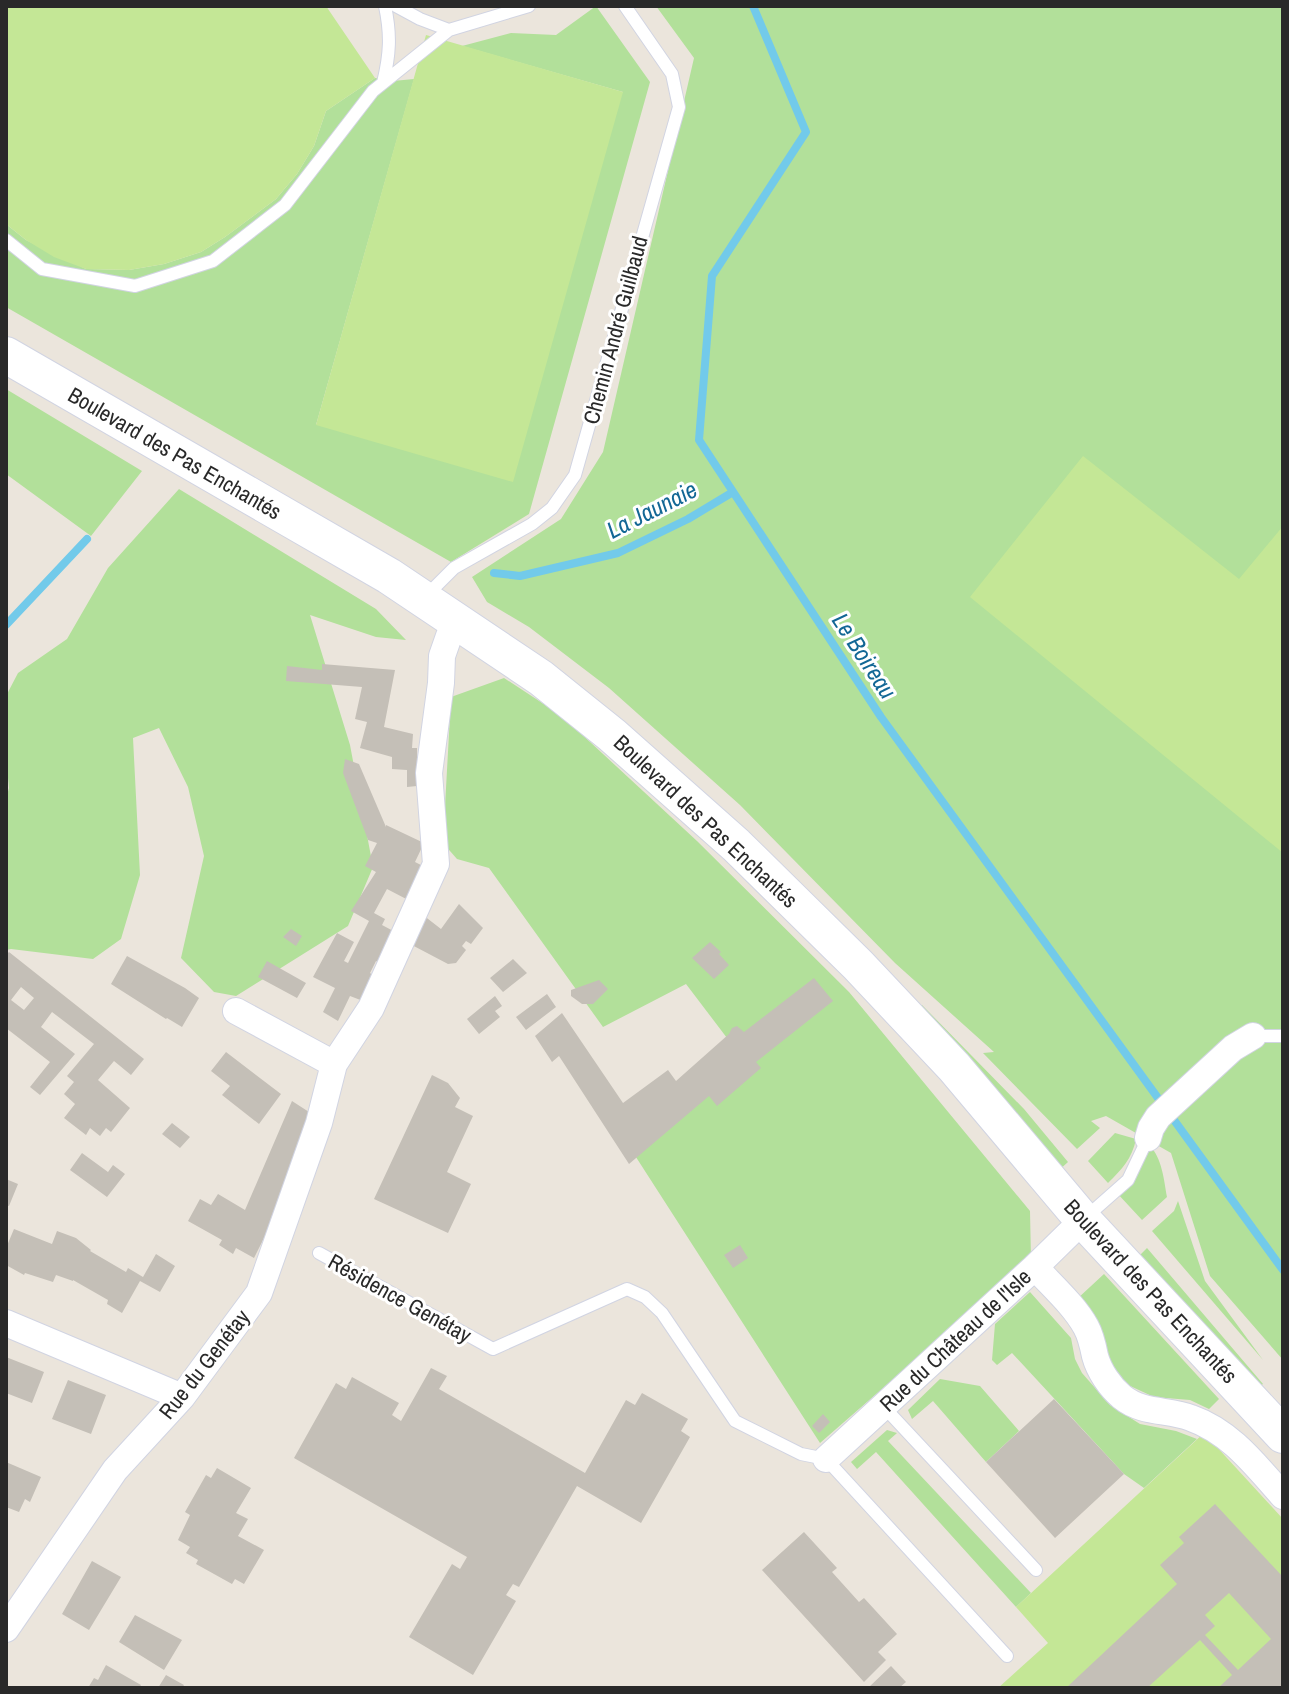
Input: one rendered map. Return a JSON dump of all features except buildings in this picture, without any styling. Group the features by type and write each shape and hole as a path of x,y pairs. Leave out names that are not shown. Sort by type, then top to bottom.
{"main road":[{"name":"Boulevard des Pas Enchantés","path":"6,355 389,576 541,678 612,735 736,845 858,965 954,1067 1083,1220 1283,1435"}],"street":[{"name":"Rue du Genétay","path":"6,1629 115,1470 182,1397 259,1293 319,1123 334,1064 371,1008 436,864 429,773 442,656 449,636 459,622"},
{"path":"236,1011 334,1064"},
{"path":"1153,1128 1227,1053 1253,1036"},
{"name":"Rue du Château de l'Isle","path":"826,1459 1083,1220"},
{"path":"1035,1267 1087,1327 1096,1359 1111,1385 1123,1398 1154,1411 1190,1417 1221,1432 1283,1496"},
{"path":"6,1323 182,1397"}],"lane":[{"path":"383,83 390,54 390,27 385,6"},
{"path":"396,6 449,30"},
{"path":"6,240 42,269 135,286 213,261 285,205 373,91 449,30 529,6"},
{"path":"610,6 628,11"},
{"name":"Chemin André Guilbaud","path":"423,598 454,568 532,524 552,508 575,475 679,107 672,74 628,11"},
{"path":"1253,1036 1283,1036"},
{"path":"1083,1220 1128,1180 1153,1128"},
{"name":"Résidence Genétay","path":"319,1253 493,1349 627,1289 645,1297 662,1313 735,1421 801,1454 826,1459"},
{"path":"883,1406 1036,1570"},
{"path":"826,1459 1007,1656"}],"green space":[{"path":"6,6 326,6 375,78 326,111 314,146 297,174 276,199 225,237 201,252 164,264 129,270 86,269 54,257 6,224"},
{"path":"596,6 650,82 529,514 451,562 6,307 6,224 26,240 86,269 129,270 164,264 201,252 276,199 297,174 314,146 326,111 375,78 393,81 414,79 316,425 623,92 462,46 511,33 556,35"},
{"path":"656,6 1283,6 1283,1360 1210,1276 1171,1153 1106,1116 1091,1121 1100,1128 1077,1149 983,1053 994,1052 895,963 740,805 609,688 529,627 487,602 472,577 561,519 603,452 694,58"},
{"path":"426,35 623,92 513,482 316,425"},
{"path":"6,389 142,471 91,536 6,474"},
{"path":"1083,456 1239,579 1283,526 1283,853 970,597"},
{"path":"179,489 376,609 406,640 376,637 310,615 350,745 373,867 348,926 236,996 214,992 181,958 204,856 188,787 159,728 133,738 140,875 121,939 93,959 6,950 6,799 9,788 6,696 18,673 67,639 108,568"},
{"path":"504,678 562,716 697,841 849,992 1030,1211 1031,1259 820,1443 634,1154 746,1063 686,984 603,1027 489,868 457,859 443,843 451,697"},
{"path":"922,1005 1024,1109 1068,1162 1057,1172 914,1013"},
{"path":"1115,1133 1136,1139 1126,1163 1108,1183 1088,1161"},
{"path":"1150,1146 1160,1163 1167,1197 1142,1220 1117,1193"},
{"path":"1178,1201 1205,1281 1263,1360 1152,1231 1174,1211"},
{"path":"1147,1248 1263,1384 1257,1388 1137,1258"},
{"path":"1104,1274 1219,1399 1209,1409 1190,1400 1154,1397 1128,1385 1113,1367 1101,1335 1077,1299"},
{"path":"1030,1292 1071,1338 1075,1359 1082,1373 1110,1405 1140,1424 1197,1439 1144,1488 1124,1474 1012,1353 997,1365 992,1360 995,1324"},
{"path":"940,1379 980,1386 1019,1431 986,1462 933,1401 912,1419 908,1410"},
{"path":"887,1430 897,1433 888,1441 1031,1593 1016,1607 876,1452 857,1469 851,1462"},
{"path":"1204,1433 1283,1519 1283,1688 998,1688 1048,1643 1016,1607"}],"waterway":[{"name":"Le Boireau","path":"753,6 806,132 712,276 699,440 881,717 1283,1270"},
{"name":"La Jaunaie","path":"494,573 520,576 618,553 688,519 733,492"},
{"name":"La Jaunaie","path":"6,625 87,539"}]}
